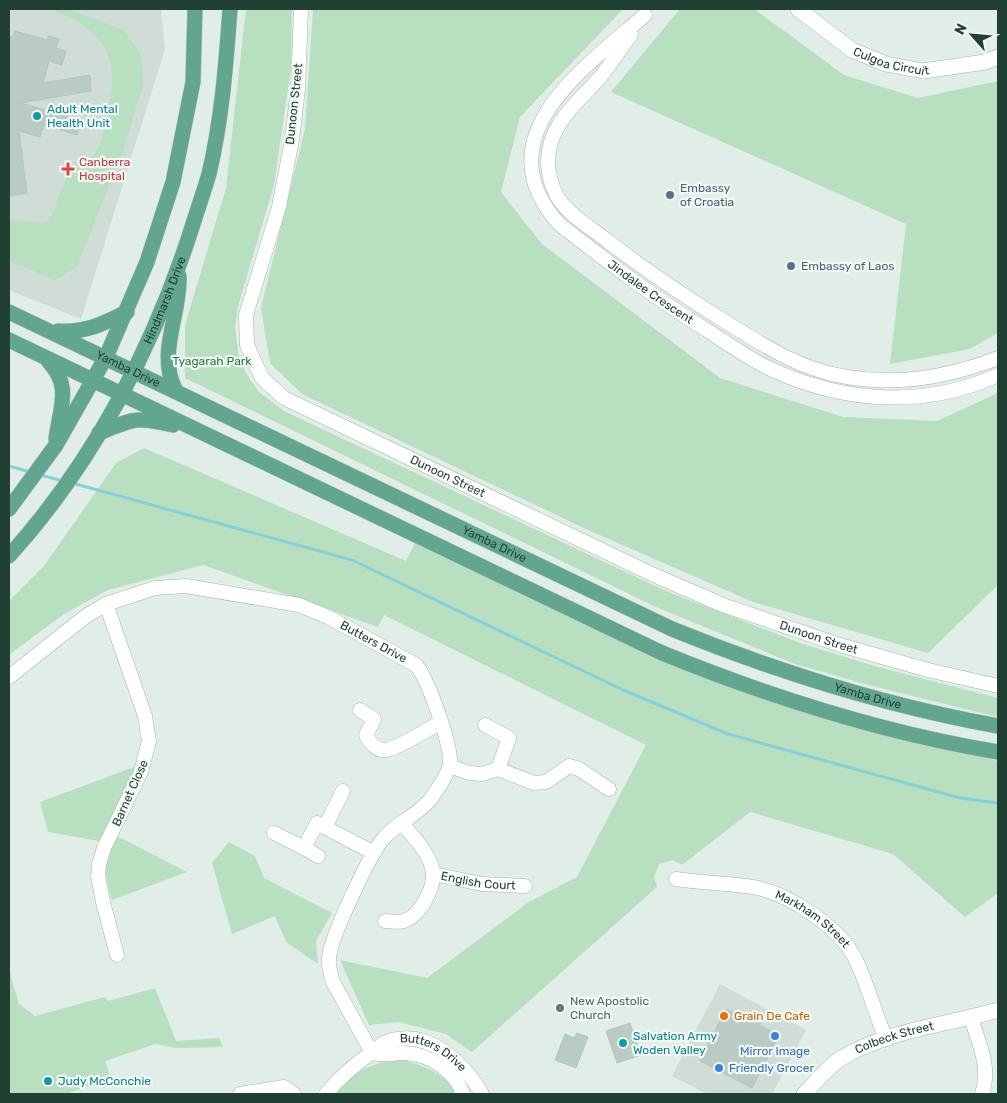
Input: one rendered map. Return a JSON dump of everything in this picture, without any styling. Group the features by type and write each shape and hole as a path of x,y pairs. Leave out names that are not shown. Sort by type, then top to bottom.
{"main road":[{"path":"9,509 53,449 106,357 147,262 174,182 192,82 195,9"},
{"name":"Hindmarsh Drive","path":"9,556 55,500 81,464 99,434 155,327 179,267 208,174 225,86 230,9"},
{"path":"176,391 169,372 169,357 170,336 180,287 179,267"},
{"name":"Yamba Drive","path":"9,312 681,632 766,665 825,684 922,710 998,726"},
{"path":"44,330 76,333 97,327 127,312"},
{"name":"Yamba Drive","path":"9,340 677,659 768,693 828,712 888,729 998,752"},
{"path":"45,358 59,373 63,386 53,449"},
{"path":"99,434 134,419 146,419 201,432"}],"street":[{"name":"Dunoon Street","path":"301,9 298,89 292,140 279,208 246,315 247,345 262,378 284,398 656,576 723,605 866,652 928,670 998,686"},
{"name":"Culgoa Circuit","path":"798,9 852,50 886,64 923,71 985,62 998,57"},
{"name":"Jindalee Crescent","path":"648,12 602,75 563,117 555,130 548,154 551,181 559,200 569,211 622,252 697,304 758,342 814,370 847,378 887,381 920,379 967,370 998,358"},
{"name":"Jindalee Crescent","path":"648,12 590,64 548,108 539,124 532,141 531,165 535,189 545,209 559,224 687,318 773,370 808,385 844,395 885,399 929,396 974,386 998,375"},
{"name":"Butters Drive","path":"9,677 86,616 106,604 155,588 186,586 299,605 328,617 416,665 423,673 441,722 450,754 450,766"},
{"name":"Barnet Close","path":"106,604 145,716 149,741 141,772 104,848 99,864 98,876 103,902 118,955"},
{"path":"360,710 374,719 366,735 369,742 376,748 386,750 441,722"},
{"path":"484,724 509,738 498,769"},
{"path":"372,1052 333,982 328,959 336,932 383,838 430,800 450,766 469,773 482,774 498,769 534,783 546,782 569,766 579,769 609,788"},
{"path":"325,827 343,791"},
{"path":"304,848 317,823 374,853"},
{"name":"English Court","path":"385,922 405,921 419,910 429,893 433,874 429,861 416,839 402,824"},
{"path":"274,833 318,856"},
{"name":"English Court","path":"433,874 482,884 525,886"},
{"name":"Markham Street","path":"676,879 754,887 788,899 816,917 841,938 856,958 886,1039"},
{"name":"Colbeck Street","path":"804,1094 840,1059 862,1048 886,1039 998,1010"},
{"path":"970,1018 986,1064 985,1085 982,1094"},
{"name":"Butters Drive","path":"326,1094 345,1072 385,1042 401,1039 428,1043 442,1049 464,1066 482,1094"},
{"name":"Butters Drive","path":"372,1052 386,1056 404,1053 420,1055 436,1062 452,1074 464,1094"},
{"path":"240,1094 284,1087 294,1094"}],"shaded area":[{"name":"Canberra Hospital","path":"9,9 161,9 165,49 81,319 9,290"},
{"path":"720,984 806,1030 772,1094 707,1094 672,1076"}],"green space":[{"path":"57,9 69,9 124,30 140,54 144,82 124,148 77,267 55,280 9,261 9,220 45,223 50,218 72,167 79,160 83,164 97,151 103,133 112,81 108,56 103,46 88,29 67,16 56,12"},
{"name":"Tyagarah Park","path":"246,9 292,9 291,68 274,185 239,303 235,326 239,359 259,392 284,411 666,591 803,644 878,667 998,698 998,717 872,686 795,664 658,608 185,378 185,325 226,188"},
{"path":"313,9 623,9 520,117 501,192 541,243 720,378 843,417 937,421 998,393 998,585 928,653 753,602 588,530 302,394 270,363 261,308 305,129"},
{"path":"680,9 754,9 844,75 918,98 998,81 998,333 970,349 890,364 906,224 611,92"},
{"path":"144,448 406,561 415,543 827,719 998,761 998,893 965,917 893,854 750,812 682,865 673,860 659,864 654,877 657,887 472,1052 446,1034 399,1022 369,1025 340,960 427,978 529,902 577,877 646,745 384,615 378,627 203,565 108,590 64,614 9,655 9,601 44,566 116,463"},
{"path":"137,766 99,841 48,832 40,802"},
{"path":"117,836 187,872 112,900 107,882 106,867 109,853"},
{"path":"229,842 255,856 264,878 332,913 316,941 318,964 286,942 275,916 232,934 212,863"},
{"path":"9,970 19,1004 35,1016 105,997 108,1001 155,988 176,1041 219,1038 223,1047 176,1048 155,1044 105,1061 111,1078 66,1094 9,1094"},
{"path":"393,1058 419,1065 435,1072 449,1083 454,1090 453,1094 332,1094 358,1071"}],"building":[{"name":"Adult Mental Health Unit","path":"15,31 47,40 49,36 59,39 56,48 66,51 62,65 49,61 43,83 90,75 91,91 21,103 82,121 77,135 44,125 40,137 19,131 27,193 11,196 9,194 9,36 13,37"},
{"path":"726,1009 747,1019 749,1016 761,1022 759,1025 779,1035 752,1088 700,1061"},
{"name":"Salvation Army Woden Valley","path":"630,1023 641,1055 617,1063 606,1031"},
{"path":"577,1033 588,1037 576,1068 555,1060 565,1034 574,1038"}],"waterway":[{"path":"9,466 30,472"},
{"path":"40,475 63,481"},
{"path":"72,483 352,560 621,689 728,734 960,798 998,803"}],"place":[{"name":"Adult Mental Health Unit","path":"37,116"},
{"name":"Canberra Hospital","path":"68,169"},
{"name":"Embassy of Croatia","path":"670,195"},
{"name":"Embassy of Laos","path":"791,266"},
{"name":"New Apostolic Church","path":"560,1008"},
{"name":"Grain De Cafe","path":"724,1016"},
{"name":"Mirror Image","path":"775,1036"},
{"name":"Salvation Army Woden Valley","path":"623,1043"},
{"name":"Friendly Grocer","path":"719,1068"},
{"name":"Judy McConchie","path":"48,1081"}]}
